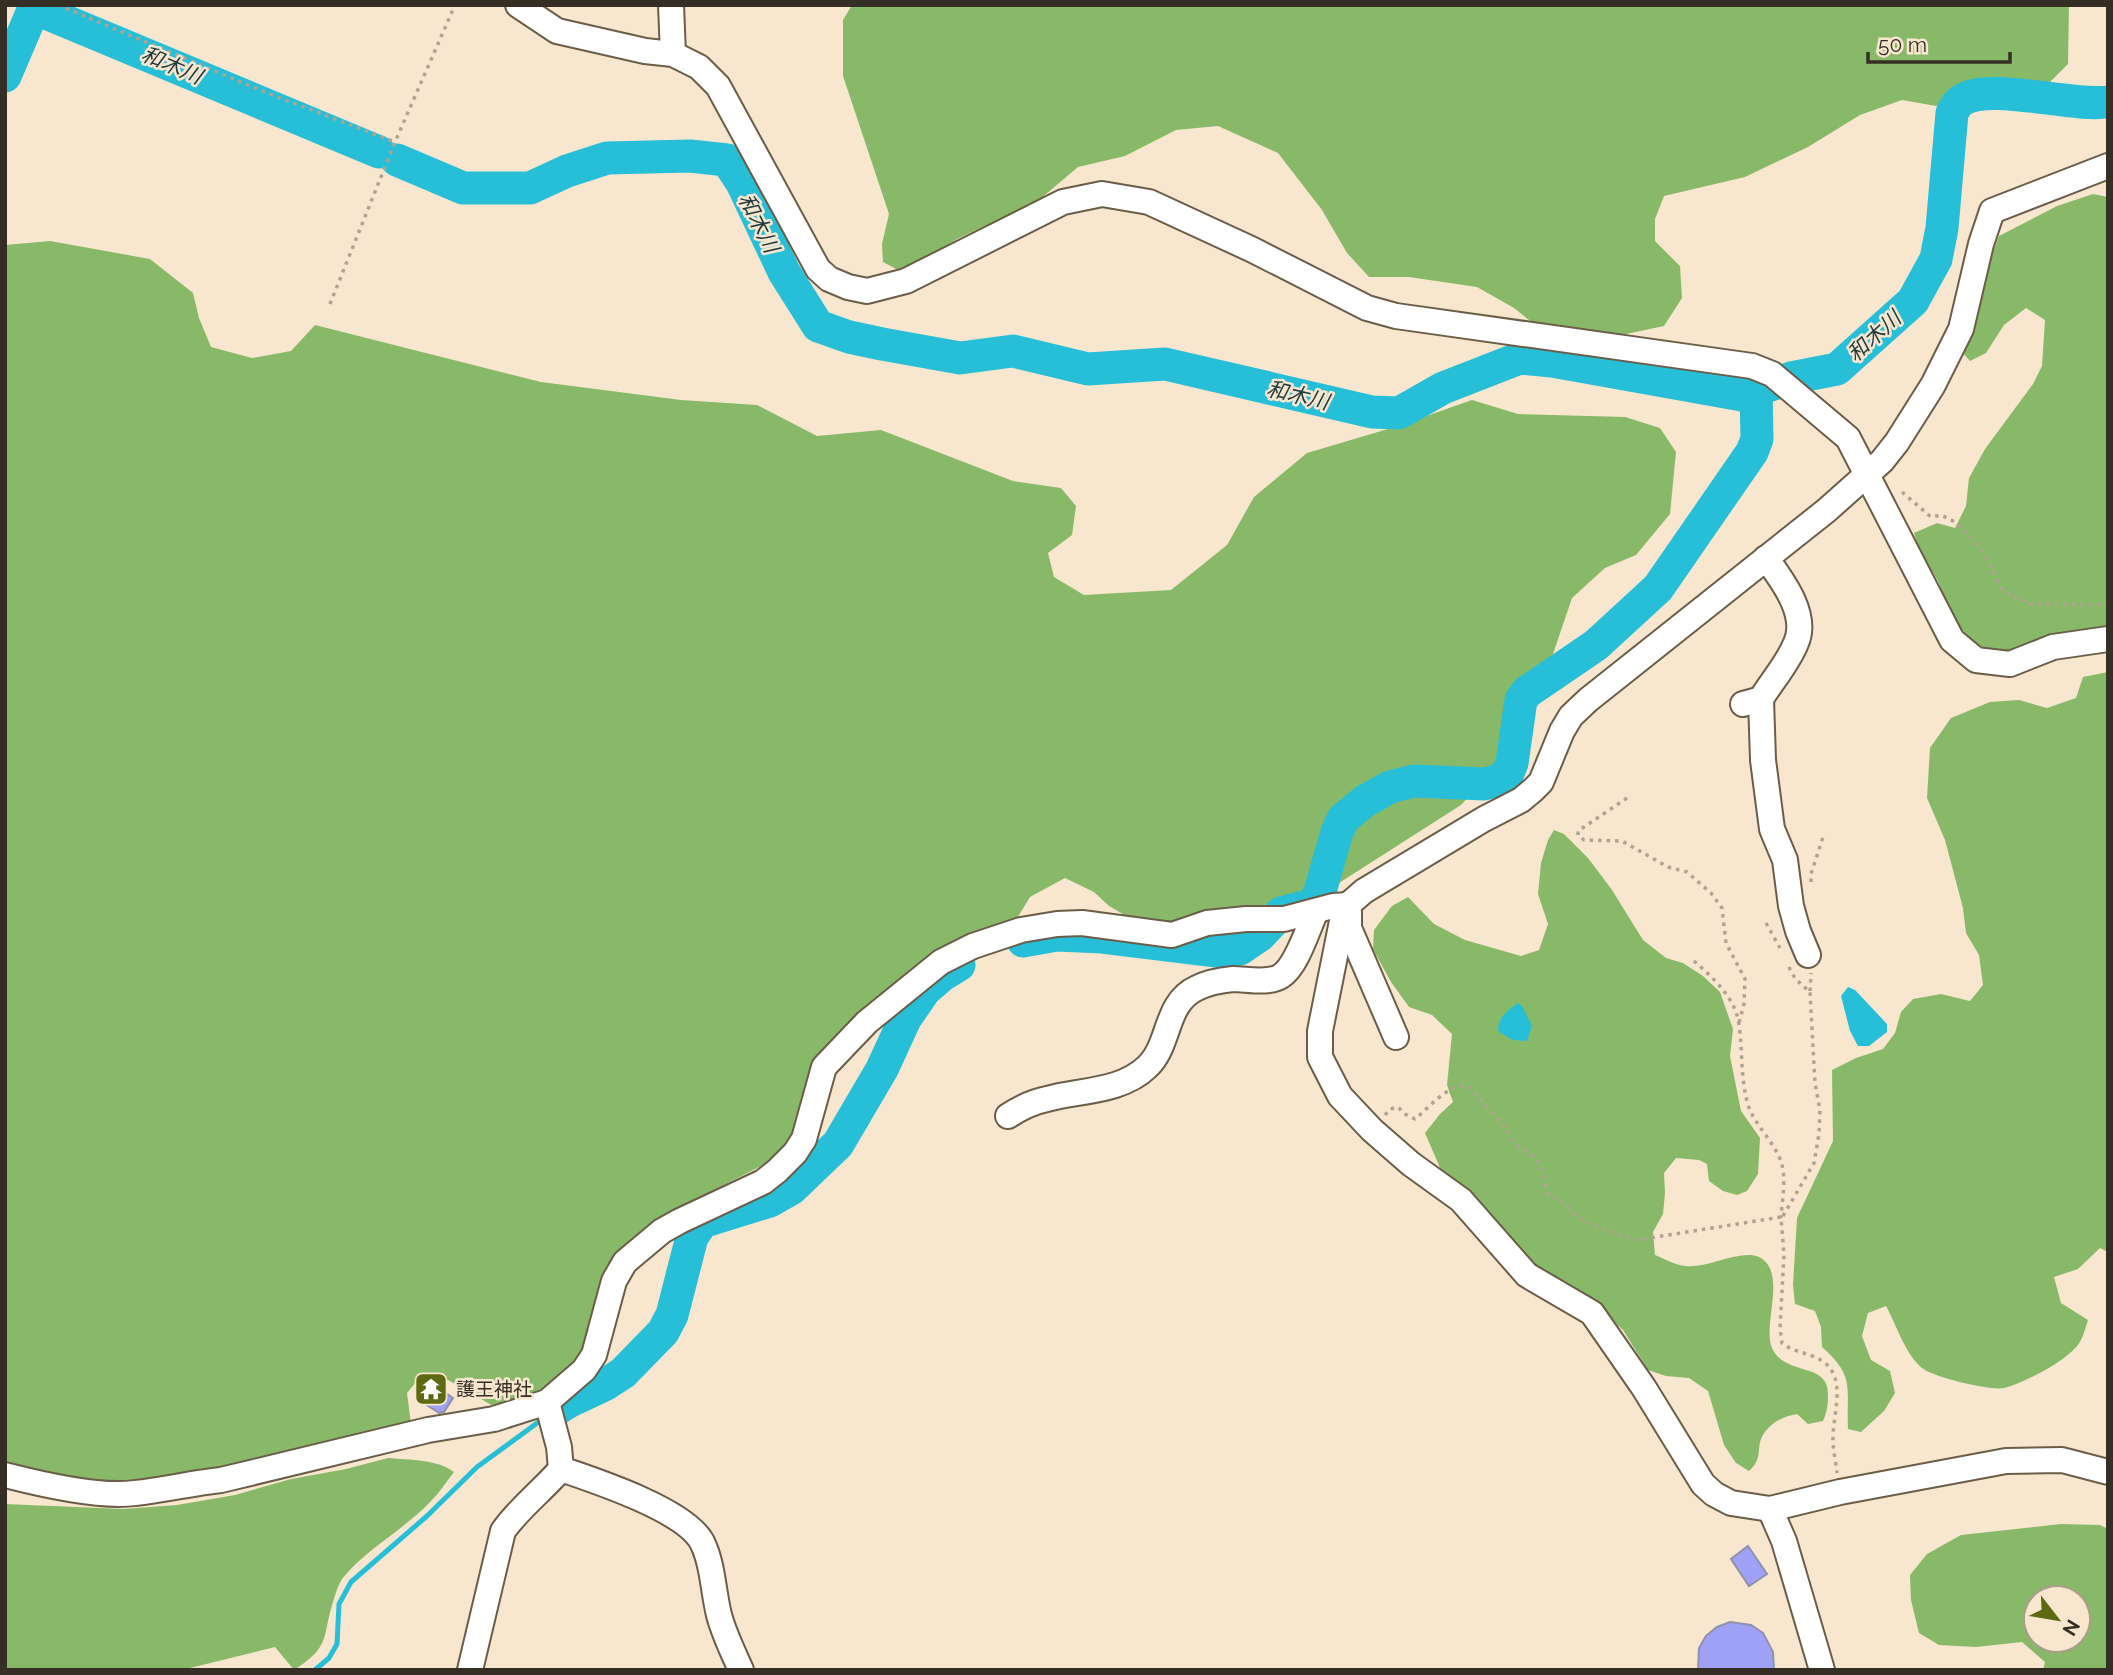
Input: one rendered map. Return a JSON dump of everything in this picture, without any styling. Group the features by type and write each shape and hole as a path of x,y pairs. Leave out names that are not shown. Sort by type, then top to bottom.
{"street":[{"path":"518,5 556,30 645,51 673,54 699,67 718,86 818,269 829,279 848,288 867,291 906,281 1063,202 1102,194 1149,202 1253,250 1367,308 1387,314 1752,366 1772,374 1794,392 1848,438 1874,467 1952,640 1976,660 2010,664 2053,647 2108,639"},
{"path":"671,5 673,54"},
{"path":"2108,166 1992,211 1981,244 1961,329 1933,385 1897,442 1874,467 1827,510 1588,699 1571,716 1541,782 1534,790 1364,891 1349,905 1342,921 1320,1031 1320,1057 1340,1096 1372,1130 1411,1164 1461,1200 1527,1275 1592,1313 1644,1388 1703,1484 1714,1494 1731,1503 1770,1509 1840,1492 2006,1461 2062,1460 2108,1472"},
{"path":"1766,558 1784,583 1799,625 1797,641 1752,702 1772,829 1785,860 1791,906 1808,955"},
{"path":"5,1475 96,1492 133,1494 187,1483 221,1480 428,1430 549,1410 594,1355 614,1281 625,1262 662,1231 744,1192 777,1171 795,1153 804,1139 824,1067 867,1022 941,962 973,946 1021,930 1057,924 1082,923 1172,934 1207,923 1273,919 1349,905"},
{"path":"1349,905 1349,928 1396,1037"},
{"path":"1008,1116 1027,1104 1103,1088 1128,1080 1145,1069 1158,1056 1171,1016 1183,997 1198,987 1229,979 1265,980 1280,977 1294,962 1315,911"},
{"path":"470,1670 503,1531 515,1513 535,1497 561,1469 559,1447 549,1410"},
{"path":"561,1469 653,1505 690,1526 702,1542 719,1613 741,1670"},
{"path":"1770,1509 1784,1541 1822,1670"}],"path":[{"path":"58,5 259,89 395,142"},
{"path":"330,304 395,142 455,5"},
{"path":"1874,467 1931,517 1941,515 1955,522 1969,535 1982,549 2002,590 2030,604 2108,605"},
{"path":"1627,798 1578,831 1578,835 1584,840 1622,841 1668,867 1686,872 1711,893 1722,908 1726,943 1745,979 1740,1023 1740,1062 1744,1091 1751,1114 1779,1157 1783,1168 1782,1343 1794,1352 1813,1354 1831,1368 1836,1380 1837,1399 1832,1440 1840,1492"},
{"path":"1694,961 1721,985 1740,1023"},
{"path":"1781,1218 1814,1163 1819,1134 1820,1110 1815,1083 1810,992"},
{"path":"1372,1130 1394,1107 1415,1119 1444,1093 1463,1085 1468,1086 1505,1126 1515,1145 1534,1156 1544,1172 1547,1193 1590,1224 1637,1240 1781,1218"}],"green space":[{"path":"852,5 2069,5 2068,64 2043,89 1988,80 1936,106 1902,100 1860,115 1808,147 1745,177 1664,196 1655,219 1655,241 1680,266 1682,298 1664,326 1626,334 1582,334 1534,324 1514,308 1477,287 1409,277 1369,277 1347,253 1322,210 1278,153 1218,126 1176,130 1125,156 1078,167 1039,200 957,239 902,272 883,262 882,244 889,214 843,76 843,20"},
{"path":"2093,194 2108,197 2108,631 2044,637 2004,656 1976,644 1955,622 1938,581 1919,549 1914,533 1937,523 1955,528 1966,506 1969,478 1985,449 2033,384 2042,366 2045,320 2026,308 2004,325 1986,353 1970,361 1963,353 1973,335 1989,262 1999,236 2057,206"},
{"path":"50,241 150,259 193,293 199,318 211,347 252,358 291,351 315,325 541,382 681,400 757,405 817,436 881,430 1013,481 1061,488 1076,506 1072,535 1048,553 1054,577 1084,595 1171,590 1227,545 1254,497 1307,453 1398,426 1472,400 1518,414 1625,417 1660,428 1676,452 1670,514 1636,555 1605,568 1572,598 1551,660 1500,762 1461,805 1339,883 1270,904 1209,914 1167,926 1135,921 1109,906 1094,892 1065,878 1030,897 1013,925 876,1002 794,1139 769,1162 673,1211 609,1269 596,1299 587,1348 571,1370 538,1396 500,1410 448,1380 421,1376 407,1393 411,1424 203,1474 108,1486 5,1465 5,245"},
{"path":"2108,672 2108,1252 2100,1248 2078,1269 2054,1277 2061,1303 2088,1320 2084,1333 2068,1355 2047,1369 2004,1388 1988,1388 1952,1380 1925,1370 1907,1350 1886,1306 1868,1313 1862,1336 1871,1360 1890,1371 1895,1393 1884,1411 1861,1432 1848,1429 1845,1375 1833,1357 1822,1347 1821,1327 1815,1311 1795,1304 1793,1285 1797,1218 1833,1141 1832,1070 1883,1049 1895,1033 1901,1012 1913,999 1941,994 1970,1001 1983,985 1979,955 1966,933 1963,908 1945,840 1927,798 1930,748 1951,718 1990,702 2019,700 2047,708 2076,698 2083,677"},
{"path":"1554,830 1564,834 1588,858 1612,890 1643,940 1666,958 1683,963 1703,976 1720,992 1733,1029 1730,1056 1741,1111 1760,1138 1758,1174 1747,1191 1737,1195 1723,1191 1709,1181 1707,1164 1699,1160 1676,1158 1664,1173 1663,1214 1653,1232 1655,1255 1678,1264 1704,1265 1751,1255 1759,1257 1767,1264 1772,1274 1773,1286 1770,1326 1772,1348 1786,1363 1822,1377 1826,1384 1828,1402 1823,1421 1808,1424 1797,1414 1774,1423 1763,1435 1758,1458 1749,1471 1736,1463 1724,1445 1708,1391 1689,1378 1666,1376 1648,1370 1623,1330 1607,1315 1538,1271 1463,1189 1441,1170 1425,1133 1453,1102 1447,1085 1452,1034 1432,1015 1409,1007 1391,982 1373,949 1374,930 1392,906 1408,897 1434,924 1465,940 1521,956 1539,950 1548,924 1538,894 1541,863"},
{"path":"388,1458 431,1462 454,1472 420,1511 342,1579 320,1647 294,1670 275,1647 182,1670 5,1670 5,1504 123,1509 177,1505 235,1495 291,1479"},
{"path":"2061,1524 2100,1525 2108,1529 2108,1670 2043,1670 2045,1662 2036,1654 2092,1654 2092,1584 2022,1584 2022,1642 1976,1647 1939,1645 1919,1633 1911,1600 1910,1575 1927,1554 1961,1535"}],"water":[{"path":"1848,987 1855,990 1887,1024 1887,1032 1869,1046 1858,1046 1850,1031 1841,996"},
{"path":"1518,1003 1532,1026 1527,1041 1513,1040 1499,1032 1498,1028 1501,1019"}],"building":[{"name":"護王神社","path":"427,1381 453,1398 444,1412 439,1413 416,1398"},
{"path":"1748,1546 1767,1574 1749,1586 1731,1559"},
{"path":"1730,1622 1751,1625 1763,1633 1773,1652 1774,1670 1698,1670 1699,1648 1706,1636 1717,1627"}],"waterway":[{"name":"和木川","path":"5,76 34,8 379,152"},
{"name":"和木川","path":"397,160 463,188 530,188 567,171 607,158 690,156 727,160 742,183 784,272 818,326 849,337 960,358 1013,351 1088,369 1165,364 1372,412 1399,413 1443,388 1520,358 1552,361 1742,395 1791,378 1837,369 1913,301 1936,259 1942,228 1952,113 1959,102 1975,95 1991,93 2092,103 2108,102"},
{"path":"1023,941 1057,935 1102,937 1225,952 1240,949 1259,936 1281,913 1312,905 1319,895 1343,819 1365,801 1390,787 1414,781 1484,784 1497,781 1508,773 1512,763 1521,700 1527,692 1596,645 1658,588 1752,452 1757,439 1756,391"},
{"path":"557,1409 623,1373 663,1332 672,1315 692,1237 702,1222 770,1201 791,1189 838,1144 882,1069 905,1019 925,990 959,965"},
{"path":"315,1670 329,1658 337,1644 339,1604 351,1582 427,1516 477,1467 544,1418"}],"place":[{"name":"護王神社","path":"431,1389"}]}
